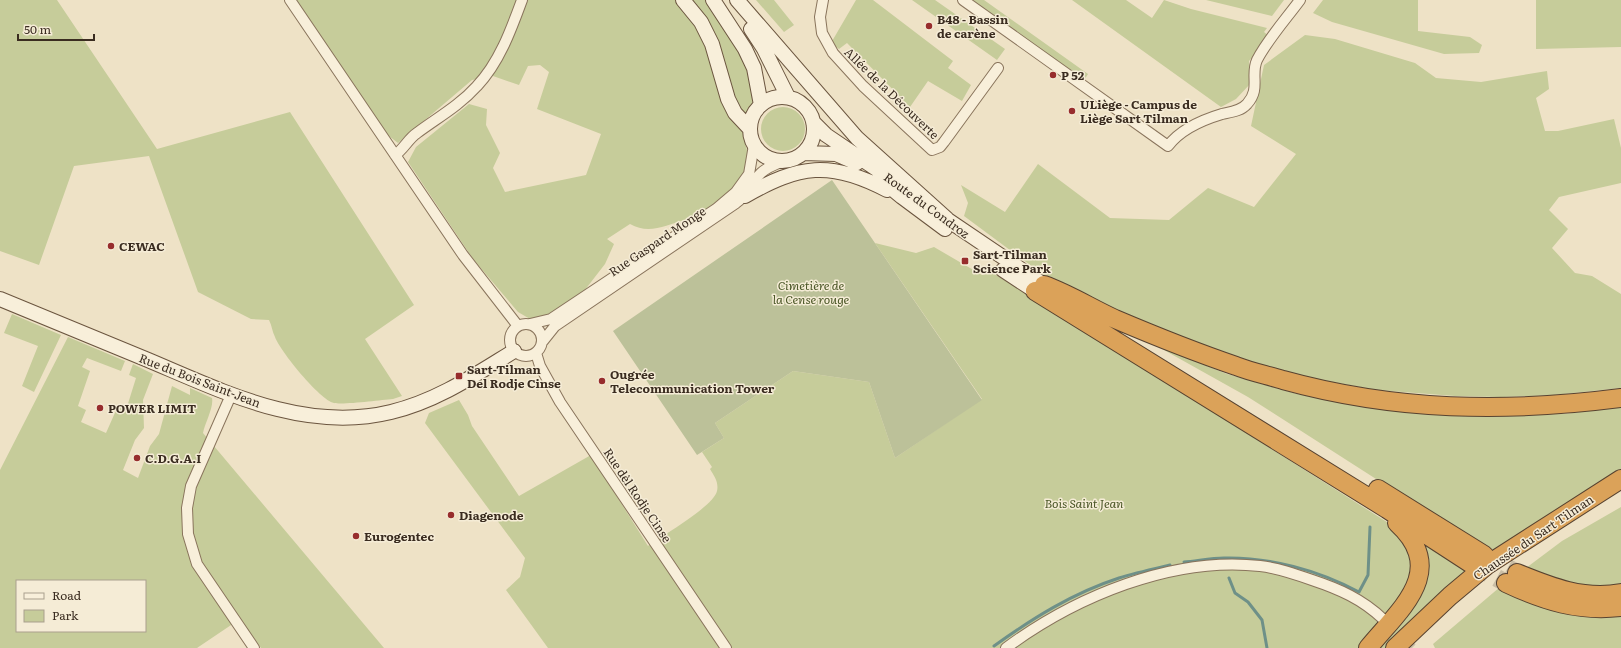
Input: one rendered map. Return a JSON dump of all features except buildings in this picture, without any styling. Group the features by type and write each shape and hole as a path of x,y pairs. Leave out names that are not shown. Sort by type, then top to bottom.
{"highway":[{"path":"1039,288 1061,291 1120,321 1238,367 1314,388 1364,399 1444,407 1504,408 1570,405 1621,398"},
{"path":"1039,288 1479,560 1372,500 1039,288"},
{"name":"Chaussée du Sart Tilman","path":"1395,648 1450,596 1487,565 1621,480"},
{"name":"Chaussée du Sart Tilman","path":"1412,648 1458,603 1495,573 1621,493"},
{"path":"1368,648 1410,598 1416,588 1420,567 1419,555 1412,539 1401,526 1383,514 1372,500"},
{"path":"1621,593 1598,595 1567,592 1544,584 1512,578 1531,595 1572,607 1621,607"}],"main road":[{"path":"683,0 701,22 712,44 728,98 735,113 750,129"},
{"path":"713,0 745,49 754,68 761,105"},
{"path":"728,0 755,33 788,98"},
{"path":"737,0 857,138 947,219"},
{"path":"778,97 788,98 799,102 808,110 813,122 814,133 810,144 803,153 794,159 784,161 767,157 754,145 750,129 753,116 761,105 778,97"},
{"name":"Route du Condroz","path":"813,122 826,135 947,219 1039,288"},
{"name":"Route du Condroz","path":"803,153 836,154 854,161 884,180 902,197 965,244 1039,288"},
{"path":"745,196 777,178 810,170 827,170 846,172 869,180 902,197"},
{"name":"Rue du Bois Saint-Jean","path":"0,299 231,395 278,410 328,418 383,414 421,403 445,393 514,350"}],"street":[{"path":"290,0 464,255 518,326"},
{"path":"395,155 412,137 451,110 478,86 493,64 506,39 522,0"},
{"name":"Allée de la Découverte","path":"823,0 820,17 822,33 833,53 863,86 932,150 940,147 998,68"},
{"path":"963,0 1168,146 1176,136 1186,129 1222,115 1240,110 1247,105 1255,90 1257,62 1270,40 1300,0"},
{"name":"Rue Gaspard Monge","path":"530,324 551,319 716,209 736,192 749,174 754,145"},
{"name":"Rue Gaspard Monge","path":"543,341 555,326 745,196 760,174 768,168 784,161"},
{"path":"530,324 540,330 543,341 542,346 536,353 522,356 514,350 510,337 514,329 518,326 530,324"},
{"name":"Rue dèl Rodje Cinse","path":"536,353 540,366 560,402 726,648"},
{"path":"231,395 191,486 187,508 188,534 197,564 254,648"},
{"path":"1006,648 1052,617 1097,595 1165,574 1210,566 1259,565 1294,574 1352,595 1383,619"}],"green space":[{"path":"0,0 57,0 157,149 290,112 414,305 365,339 402,396 393,399 346,403 334,403 328,400 310,384 284,353 278,344 269,320 251,319 198,292 149,156 74,166 39,265 0,251"},
{"path":"295,0 708,0 737,45 749,70 752,82 754,98 743,124 748,153 746,171 734,189 725,198 695,217 651,229 644,229 630,224 607,239 614,244 605,264 581,295 541,320 530,319 518,312 473,259 408,162 416,147 469,104 487,109 486,125 500,153 493,168 505,192 586,175 601,134 537,109 549,72 540,65 528,66 519,85 493,76 472,80 398,143 385,133"},
{"path":"756,0 774,0 794,25 784,32"},
{"path":"856,0 873,0 953,61 948,68 971,85 962,101 928,81 910,107 847,43 839,49 831,43"},
{"path":"912,0 935,0 1005,49 997,60"},
{"path":"968,0 984,0 1088,74 1083,82"},
{"path":"1072,0 1126,0 1152,18 1164,0 1191,9 1267,28 1264,32 1270,37 1249,61 1251,83 1236,99 1221,107"},
{"path":"1206,0 1284,0 1272,16"},
{"path":"1323,0 1418,0 1418,31 1470,37 1482,45 1479,53 1444,54 1332,22 1313,13"},
{"path":"1536,0 1621,0 1621,47 1536,49"},
{"path":"1305,35 1335,39 1415,63 1436,78 1481,82 1547,71 1549,89 1536,98 1545,131 1558,131 1614,119 1621,148 1621,183 1559,197 1549,210 1568,229 1552,248 1575,273 1592,276 1621,294 1621,388 1554,395 1501,397 1455,396 1377,390 1299,376 1171,339 1053,282 964,216 968,203 961,185 1005,212 1038,164 1110,218 1169,220 1208,188 1254,207 1296,154 1251,126 1264,65"},
{"path":"783,107 795,111 801,117 805,129 801,141 795,147 783,151 771,147 765,141 761,129 765,117 771,111"},
{"name":"Cimetière de la Cense rouge","path":"832,180 982,400 895,458 869,382 793,371 715,423 724,438 697,455 613,331"},
{"name":"Bois Saint Jean","path":"875,243 916,253 934,247 982,275 993,273 1398,529 1409,543 1411,584 1362,648 548,648 506,590 520,577 525,558 425,423 429,413 459,400 468,415 472,426 519,496 591,455 648,546 698,512 714,497 717,491 717,482 710,469 712,467 702,452 724,438 715,423 793,371 869,382 895,458 982,399"},
{"path":"12,314 61,335 34,392 22,386 38,346 4,333"},
{"path":"68,337 125,361 121,371 87,358 82,367 90,371 78,406 86,410 81,422 106,433 118,406 126,410 136,378 129,375 133,364 153,374 143,400 144,428 135,440 123,470 138,478 150,446 159,434 172,386 190,395 190,388 212,398 211,410 203,433 384,648 261,648 240,619 197,648 0,648 0,470"},
{"path":"1155,345 1227,374 1297,394 1363,404 1486,415 1564,414 1621,407 1621,471 1490,552 1248,397"},
{"path":"1621,507 1621,587 1596,590 1522,571 1562,541"},
{"path":"1417,539 1469,567 1385,648 1374,648 1408,610"},
{"path":"1500,587 1621,611 1621,648 1435,648 1433,644"}],"waterway":[{"path":"1184,562 1214,558 1259,560 1293,566 1310,571 1359,592 1368,575 1370,527"},
{"path":"994,646 1054,607 1086,591 1119,578 1170,565"},
{"path":"1229,578 1235,593 1248,602 1262,620 1267,648"}],"tunnel":[{"path":"1484,555 1517,573"},
{"path":"1473,565 1506,583"},
{"path":"1386,622 1412,648"}],"place":[{"name":"B48 - Bassin de carène","path":"929,26"},
{"name":"P 52","path":"1053,75"},
{"name":"ULiège - Campus de Liège Sart Tilman","path":"1072,111"},
{"name":"CEWAC","path":"111,246"},
{"name":"Sart-Tilman Science Park","path":"965,261"},
{"name":"Sart-Tilman Del Rodje Cinse","path":"459,376"},
{"name":"Ougrée Telecommunication Tower","path":"602,381"},
{"name":"POWER LIMIT","path":"100,408"},
{"name":"C.D.G.A.I","path":"137,458"},
{"name":"Diagenode","path":"451,515"},
{"name":"Eurogentec","path":"356,536"}]}
